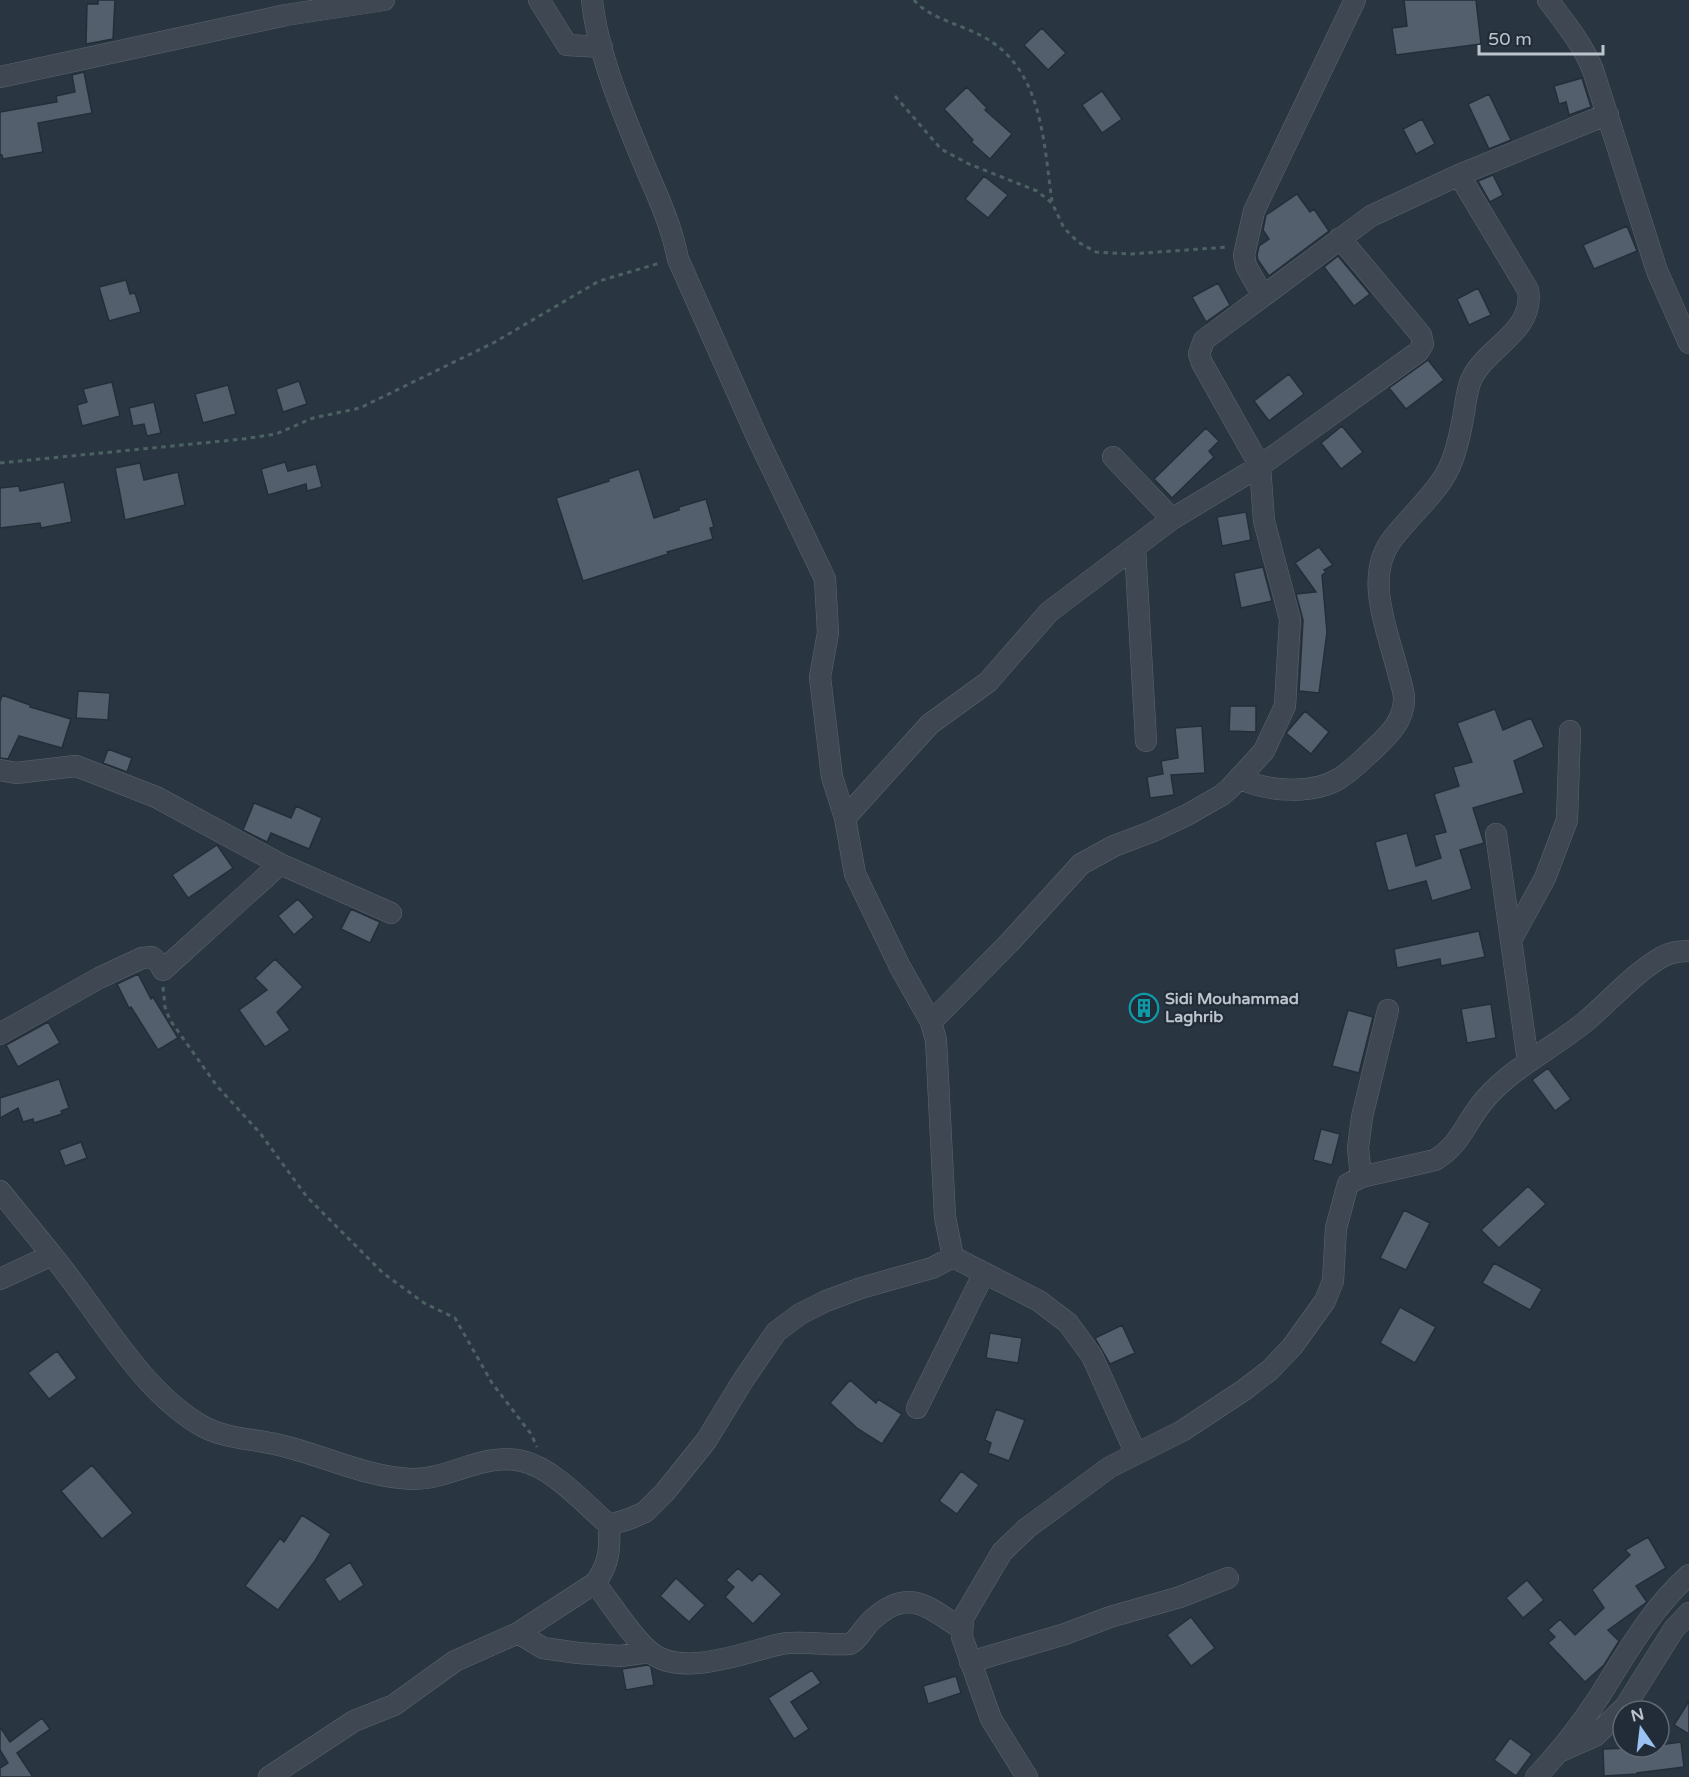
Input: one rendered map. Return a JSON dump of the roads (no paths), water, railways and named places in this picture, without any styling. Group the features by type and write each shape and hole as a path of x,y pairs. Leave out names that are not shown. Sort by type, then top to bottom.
{"street":[{"path":"0,76 286,15 384,0"},
{"path":"532,0 567,45 602,47"},
{"path":"592,0 602,47 626,119 673,232 678,259 758,439 825,579 828,633 820,677 832,777 845,819 855,874 900,967 931,1022 936,1040 945,1217 953,1257"},
{"path":"1263,296 1246,266 1244,255 1254,211 1355,0"},
{"path":"1548,0 1585,50 1608,114 1657,272 1689,343"},
{"path":"931,1022 1010,942 1081,864 1114,846 1187,815 1222,795 1264,751 1286,706 1290,619 1264,521 1260,466 1202,363 1199,354 1204,340 1371,216 1459,175 1608,114"},
{"path":"1239,778 1278,789 1313,789 1339,778 1353,768 1391,734 1400,718 1404,698 1378,591 1378,566 1391,541 1448,472 1458,442 1467,392 1478,367 1520,324 1529,309 1528,290 1459,175"},
{"path":"845,819 930,724 988,682 1049,612 1172,519 1260,466 1418,352 1423,344 1421,335 1340,238"},
{"path":"1113,457 1172,519"},
{"path":"1135,547 1146,741"},
{"path":"1511,940 1545,878 1567,820 1570,731"},
{"path":"0,770 16,773 76,766 156,797 280,864 391,913"},
{"path":"1496,834 1528,1060"},
{"path":"0,1034 99,978 141,958 152,957 163,970 280,864"},
{"path":"1027,1777 991,1719 962,1637 963,1618 1002,1552 1027,1528 1110,1467 1182,1431 1244,1390 1292,1347 1325,1301 1333,1281 1336,1228 1346,1188 1350,1182 1361,1177 1435,1160 1445,1154 1458,1142 1465,1126 1488,1096 1528,1060 1583,1023 1650,964 1672,953 1689,951"},
{"path":"1361,1177 1358,1148 1362,1117 1388,1010"},
{"path":"0,1191 129,1358 181,1412 204,1427 219,1433 280,1445 369,1473 411,1479 445,1474 468,1465 500,1459 524,1461 560,1482 609,1525 609,1555 596,1583 518,1633 461,1658 394,1705 354,1721 269,1777"},
{"path":"0,1279 51,1255"},
{"path":"953,1257 1054,1310 1080,1337 1092,1356 1136,1454"},
{"path":"609,1525 645,1512 665,1492 706,1442 742,1382 776,1332 800,1314 826,1301 861,1288 932,1268 953,1257"},
{"path":"917,1408 984,1273"},
{"path":"1540,1775 1561,1752 1646,1624 1689,1575"},
{"path":"970,1662 1180,1597 1228,1578"},
{"path":"596,1583 650,1652 664,1660 680,1664 696,1664 784,1644 850,1644 881,1611 912,1601 922,1604 962,1629"},
{"path":"1561,1752 1595,1736 1625,1707 1674,1629 1689,1613"},
{"path":"518,1633 543,1648 567,1652 620,1656 650,1652"}],"place":[{"name":"Sidi Mouhammad Laghrib","path":"1144,1008"}]}
